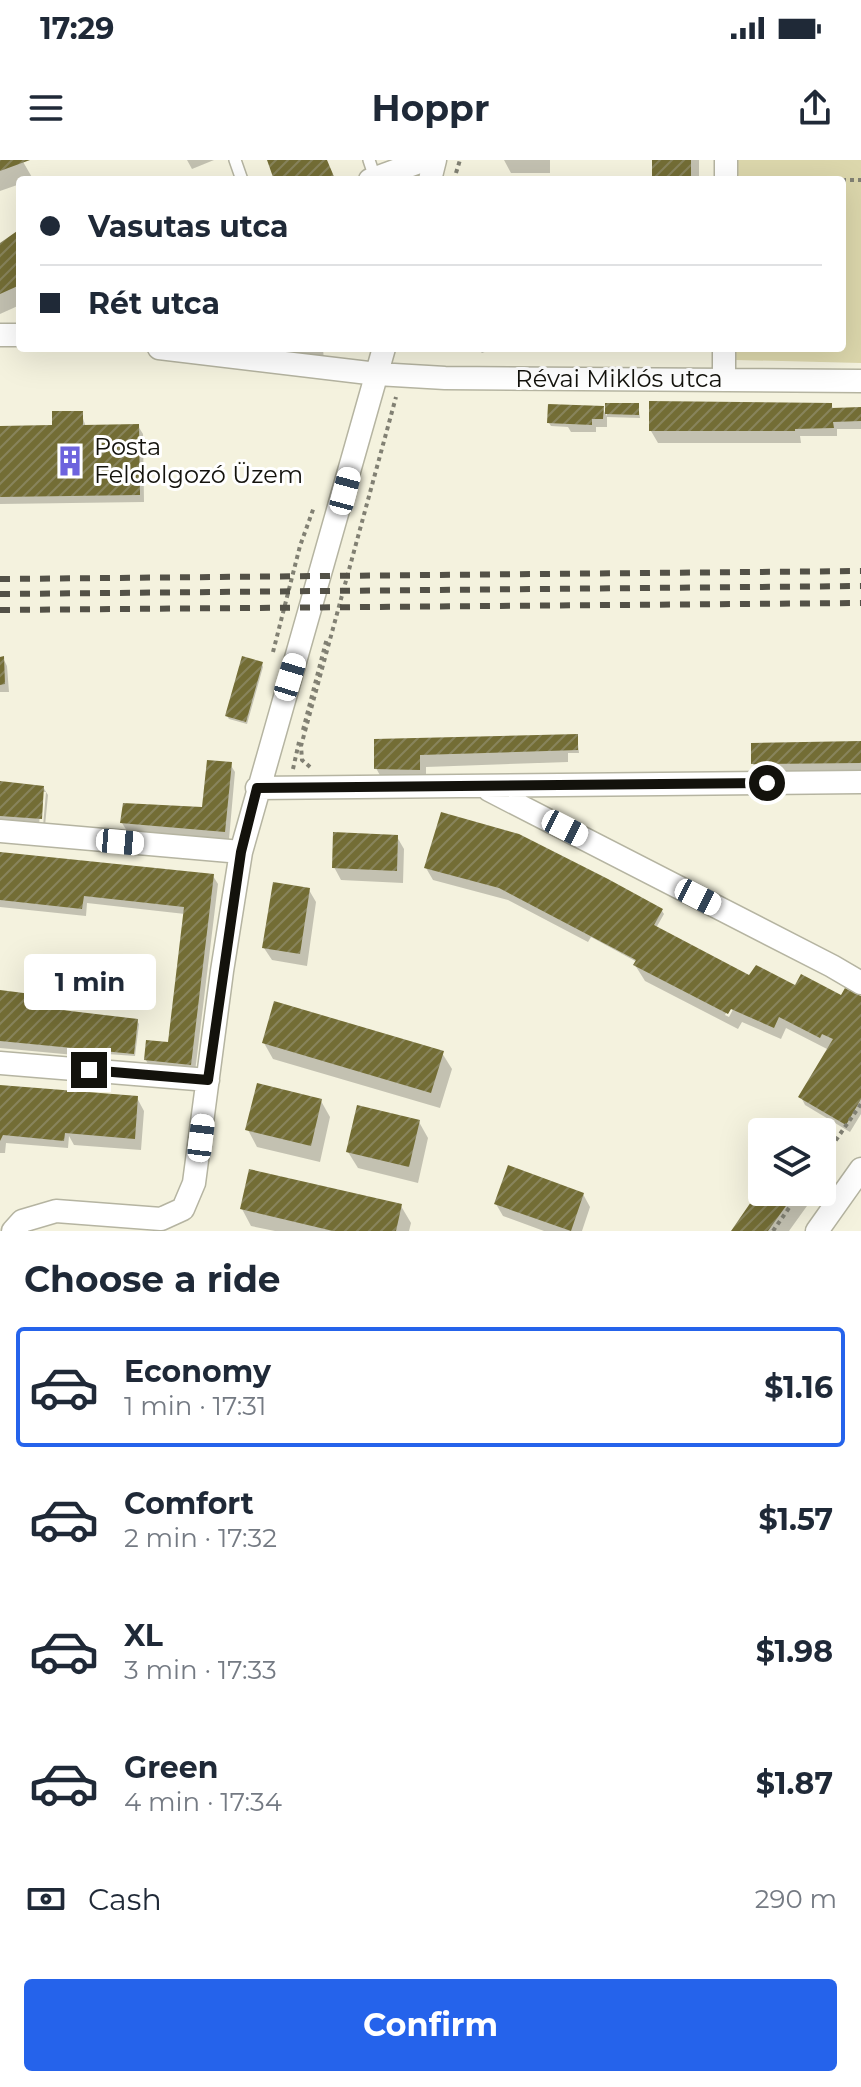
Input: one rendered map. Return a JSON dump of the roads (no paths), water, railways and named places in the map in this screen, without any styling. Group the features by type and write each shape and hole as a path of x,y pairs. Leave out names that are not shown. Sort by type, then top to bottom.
{"street":[{"path":"372,173 425,160"},
{"name":"Révai Miklós utca","path":"193,352 401,376 861,381"},
{"path":"13,1231 22,1221 56,1211 161,1219 183,1209 194,1183 241,852 383,352"},
{"path":"724,352 724,380"},
{"path":"257,788 861,782"},
{"path":"484,787 861,983"},
{"path":"0,831 241,852"},
{"path":"0,1063 208,1080"},
{"path":"817,1231 861,1169"}],"railway":[{"path":"0,579 861,571"},
{"path":"0,594 861,586"},
{"path":"0,610 861,603"}],"place":[{"name":"Posta Feldolgozó Üzem","path":"70,461"}]}
